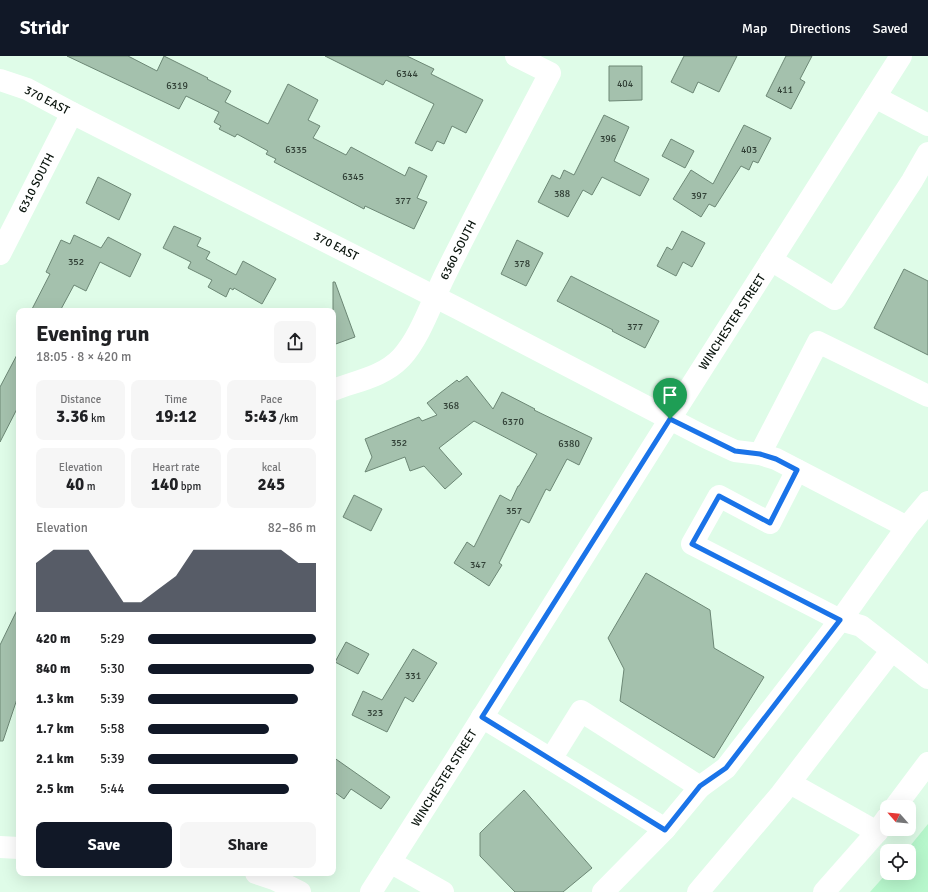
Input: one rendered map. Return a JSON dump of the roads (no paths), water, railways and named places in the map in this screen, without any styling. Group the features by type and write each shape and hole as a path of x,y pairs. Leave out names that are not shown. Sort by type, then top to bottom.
{"street":[{"name":"6360 SOUTH","path":"336,389 370,378 389,368 400,358 412,343 445,275 550,73 516,56"},
{"name":"WINCHESTER STREET","path":"371,892 901,56"},
{"name":"370 EAST","path":"0,80 27,89 435,296 670,419 735,451 760,454 776,459 906,527"},
{"path":"875,97 928,125"},
{"name":"6310 SOUTH","path":"0,254 72,113"},
{"path":"771,260 835,299 921,180 928,153"},
{"path":"760,454 818,342 928,396"},
{"path":"797,470 770,523 719,496 692,544 840,620 861,626 928,678"},
{"path":"603,892 665,830 700,786 726,768 840,620 906,527 928,502"},
{"path":"698,892 747,836 790,783 892,650"},
{"path":"551,759 581,711 700,786"},
{"path":"482,717 665,830"},
{"path":"900,800 928,763"},
{"path":"790,783 880,824"},
{"path":"824,892 880,827"},
{"path":"0,847 16,848"},
{"path":"390,862 444,892"},
{"path":"265,876 300,892"}]}
